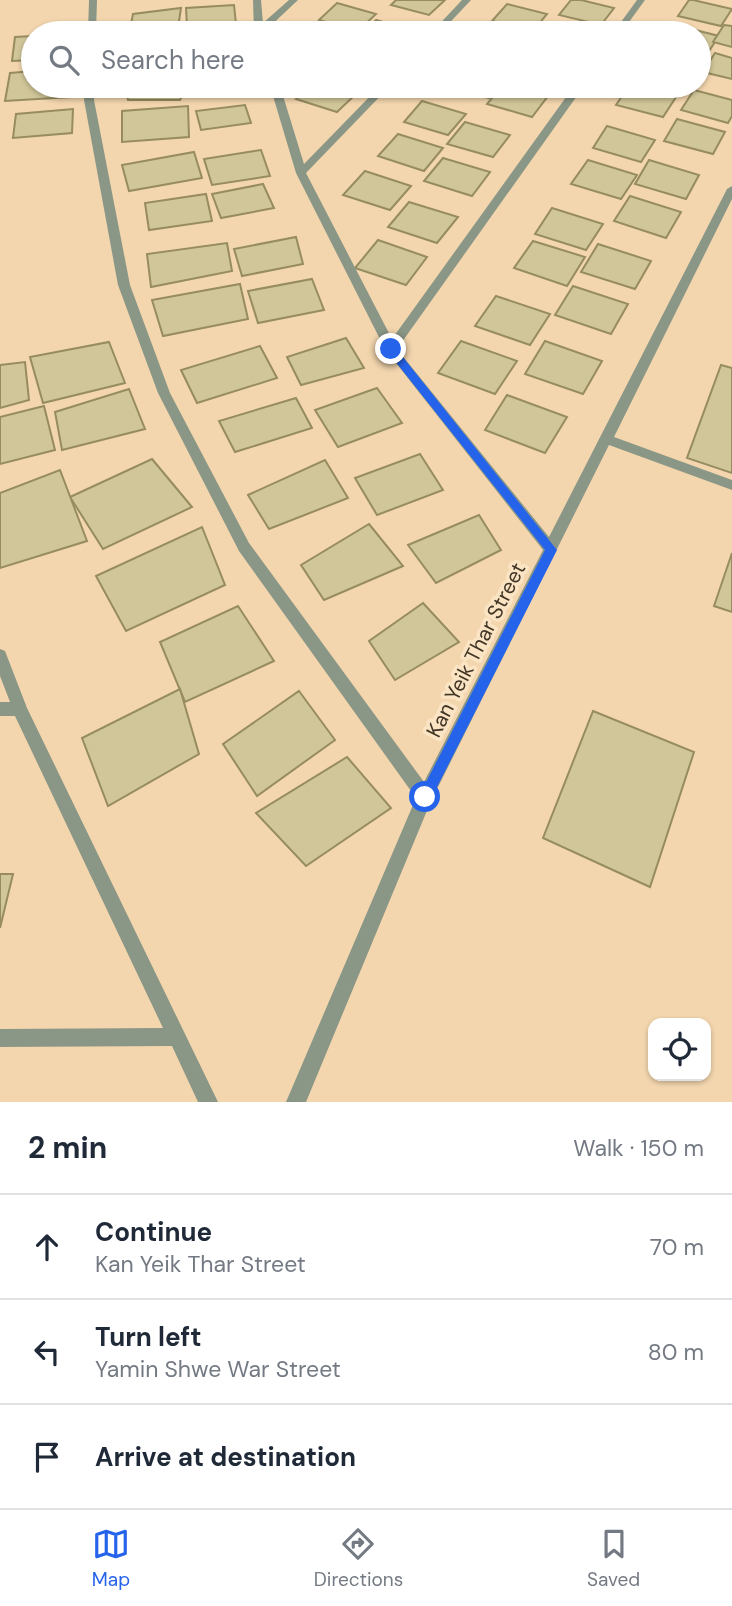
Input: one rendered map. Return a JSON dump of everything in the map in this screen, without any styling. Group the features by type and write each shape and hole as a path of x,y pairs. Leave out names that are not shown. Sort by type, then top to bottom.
{"street":[{"path":"92,21 93,0"},
{"path":"257,0 258,21"},
{"path":"271,21 295,0"},
{"path":"447,21 467,0"},
{"path":"626,21 641,0"},
{"path":"89,98 124,285 164,393 244,547 425,797"},
{"path":"279,98 301,173 391,349 551,550"},
{"path":"301,173 373,98"},
{"path":"391,349 570,98"},
{"name":"Kan Yeik Thar Street","path":"296,1102 425,797 730,196"},
{"path":"606,439 732,485"},
{"path":"0,656 20,709 208,1102"},
{"path":"0,709 20,709"},
{"path":"0,1038 178,1037"}],"building":[{"path":"396,0 445,0 429,15 391,5"},
{"path":"571,0 614,8 604,21 584,21 559,15"},
{"path":"689,0 732,9 721,26 711,24 711,21 678,16"},
{"path":"337,3 376,14 369,21 319,20"},
{"path":"507,4 547,14 541,21 492,21"},
{"path":"234,5 236,21 187,21 186,8"},
{"path":"181,8 179,21 132,21 133,14"},
{"path":"724,25 732,26 732,47 713,42"},
{"path":"711,34 719,36 711,48"},
{"path":"15,37 21,37 21,61 12,61"},
{"path":"715,53 732,58 732,79 711,74 711,59"},
{"path":"21,72 21,98 54,98 5,101 10,73"},
{"path":"711,94 732,100 732,116 728,123 681,110 689,98 711,98"},
{"path":"128,98 181,98 180,100"},
{"path":"297,98 352,98 337,112"},
{"path":"492,98 546,98 532,117 487,104"},
{"path":"621,98 675,98 663,117 616,105"},
{"path":"422,101 466,114 448,135 404,122"},
{"path":"245,105 251,123 201,130 196,111"},
{"path":"188,106 189,137 122,142 122,111"},
{"path":"73,109 72,133 13,138 16,114"},
{"path":"677,119 725,132 713,154 664,141"},
{"path":"465,122 510,135 493,157 447,144"},
{"path":"607,126 655,140 641,162 593,148"},
{"path":"398,134 443,148 424,171 378,156"},
{"path":"261,150 270,176 212,185 204,159"},
{"path":"194,152 202,178 129,191 122,165"},
{"path":"443,158 490,172 472,196 424,181"},
{"path":"588,160 637,175 621,199 571,184"},
{"path":"649,160 699,175 686,199 635,184"},
{"path":"365,171 411,186 390,210 343,195"},
{"path":"263,184 274,208 221,218 212,194"},
{"path":"206,194 212,221 149,230 145,203"},
{"path":"630,196 681,212 666,238 614,221"},
{"path":"409,202 458,217 437,243 388,227"},
{"path":"552,208 603,224 586,250 535,234"},
{"path":"296,237 303,264 242,276 234,249"},
{"path":"378,240 427,257 406,285 355,268"},
{"path":"533,241 585,257 567,286 514,268"},
{"path":"227,243 232,271 151,287 147,254"},
{"path":"598,244 651,261 635,289 581,272"},
{"path":"312,279 324,310 258,323 248,291"},
{"path":"240,284 248,319 163,336 152,300"},
{"path":"573,286 628,304 611,334 555,315"},
{"path":"496,296 550,314 530,345 475,326"},
{"path":"346,338 364,368 301,385 287,357"},
{"path":"461,341 517,361 495,394 438,373"},
{"path":"545,341 602,361 583,394 525,374"},
{"path":"109,342 125,383 43,403 30,357"},
{"path":"260,346 277,378 197,403 181,370"},
{"path":"25,362 29,400 0,408 0,365"},
{"path":"721,365 732,368 732,473 687,458"},
{"path":"377,388 402,423 338,447 315,410"},
{"path":"129,389 145,429 62,450 55,412"},
{"path":"507,395 567,417 545,453 485,430"},
{"path":"296,398 312,428 235,452 219,421"},
{"path":"44,406 55,450 0,464 0,417"},
{"path":"420,454 443,490 377,515 355,478"},
{"path":"152,459 192,507 103,549 70,497"},
{"path":"325,460 348,498 269,529 248,495"},
{"path":"60,470 87,541 0,568 0,493"},
{"path":"479,515 501,550 436,583 408,545"},
{"path":"369,524 403,566 324,600 301,565"},
{"path":"202,527 225,585 126,631 96,576"},
{"path":"732,553 732,612 714,606"},
{"path":"423,603 459,642 395,680 369,641"},
{"path":"238,606 274,661 185,702 160,642"},
{"path":"180,689 199,754 108,806 82,738"},
{"path":"299,691 335,740 257,796 223,744"},
{"path":"593,711 694,752 650,887 543,838"},
{"path":"347,757 391,808 306,866 256,813"},
{"path":"0,874 13,874 0,928"}],"route":[{"path":"391,349 551,550 425,797"}]}
